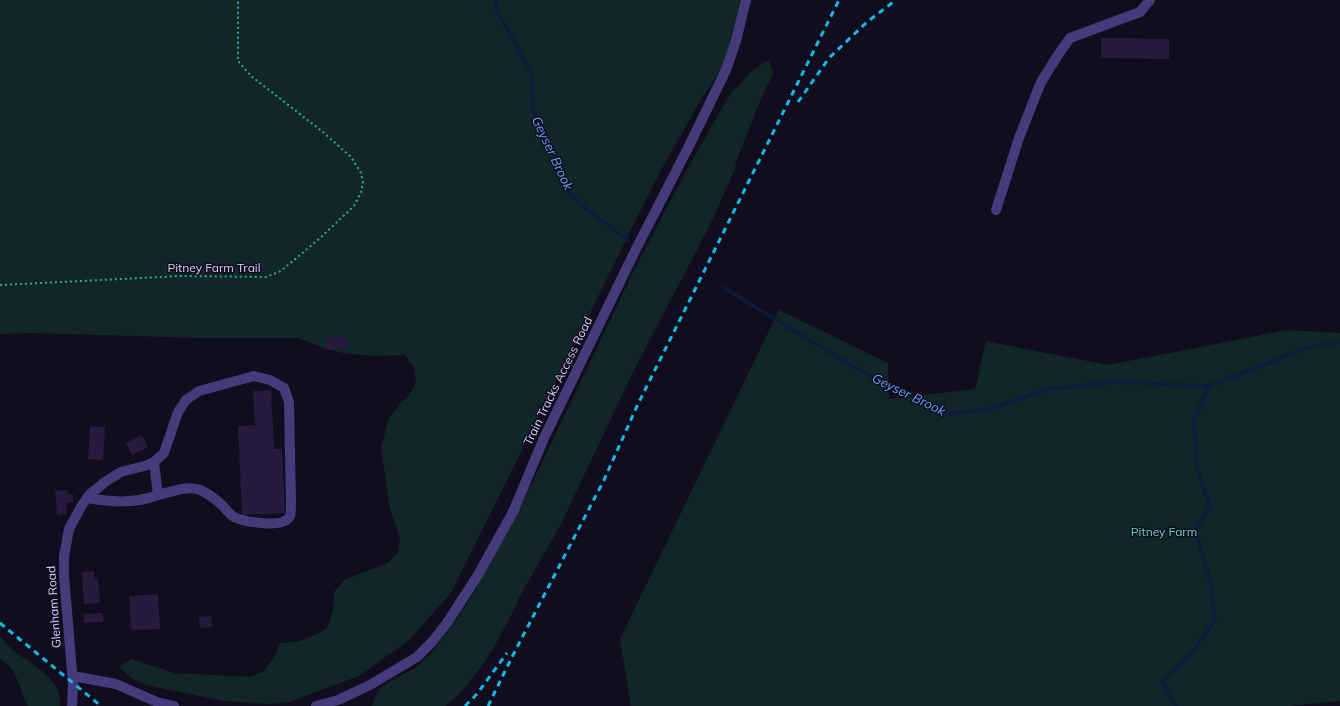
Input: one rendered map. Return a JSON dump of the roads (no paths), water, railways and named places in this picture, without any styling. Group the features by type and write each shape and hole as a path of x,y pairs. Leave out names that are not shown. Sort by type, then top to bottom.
{"street":[{"name":"Train Tracks Access Road","path":"316,706 338,700 370,685 417,657 432,642 447,623 478,575 513,512 544,438 636,249 726,70 736,41 746,0"},
{"path":"996,210 1019,138 1041,82 1070,38 1140,12 1150,0"},
{"path":"87,498 107,502 131,502 184,489 199,490 215,499 235,517 254,522 277,524 286,520 290,515 289,402 284,388 270,380 254,376 198,391 186,400 178,412 164,453 154,462 158,495"},
{"name":"Glenham Road","path":"72,706 73,679 64,576 64,556 69,528 87,498 105,482 121,472 154,462"},
{"path":"73,679 116,684 158,702 174,706"}],"waterway":[{"name":"Geyser Brook","path":"495,0 497,12 518,47 532,76 533,110 560,164 570,193 590,212 628,240"},
{"name":"Geyser Brook","path":"724,288 857,369 947,414 989,409 1049,389 1113,382 1209,386 1306,348 1340,342"},
{"path":"1176,706 1162,682 1190,655 1215,620 1211,585 1195,530 1210,507 1197,468 1194,420 1209,386"}],"railway":[{"path":"488,706 604,480 638,404 839,0"},
{"path":"798,102 829,58 867,22 896,0"},
{"path":"0,623 101,706"},
{"path":"465,706 477,694 507,653"}],"park label":[{"name":"Pitney Farm","path":"1164,532"}]}
